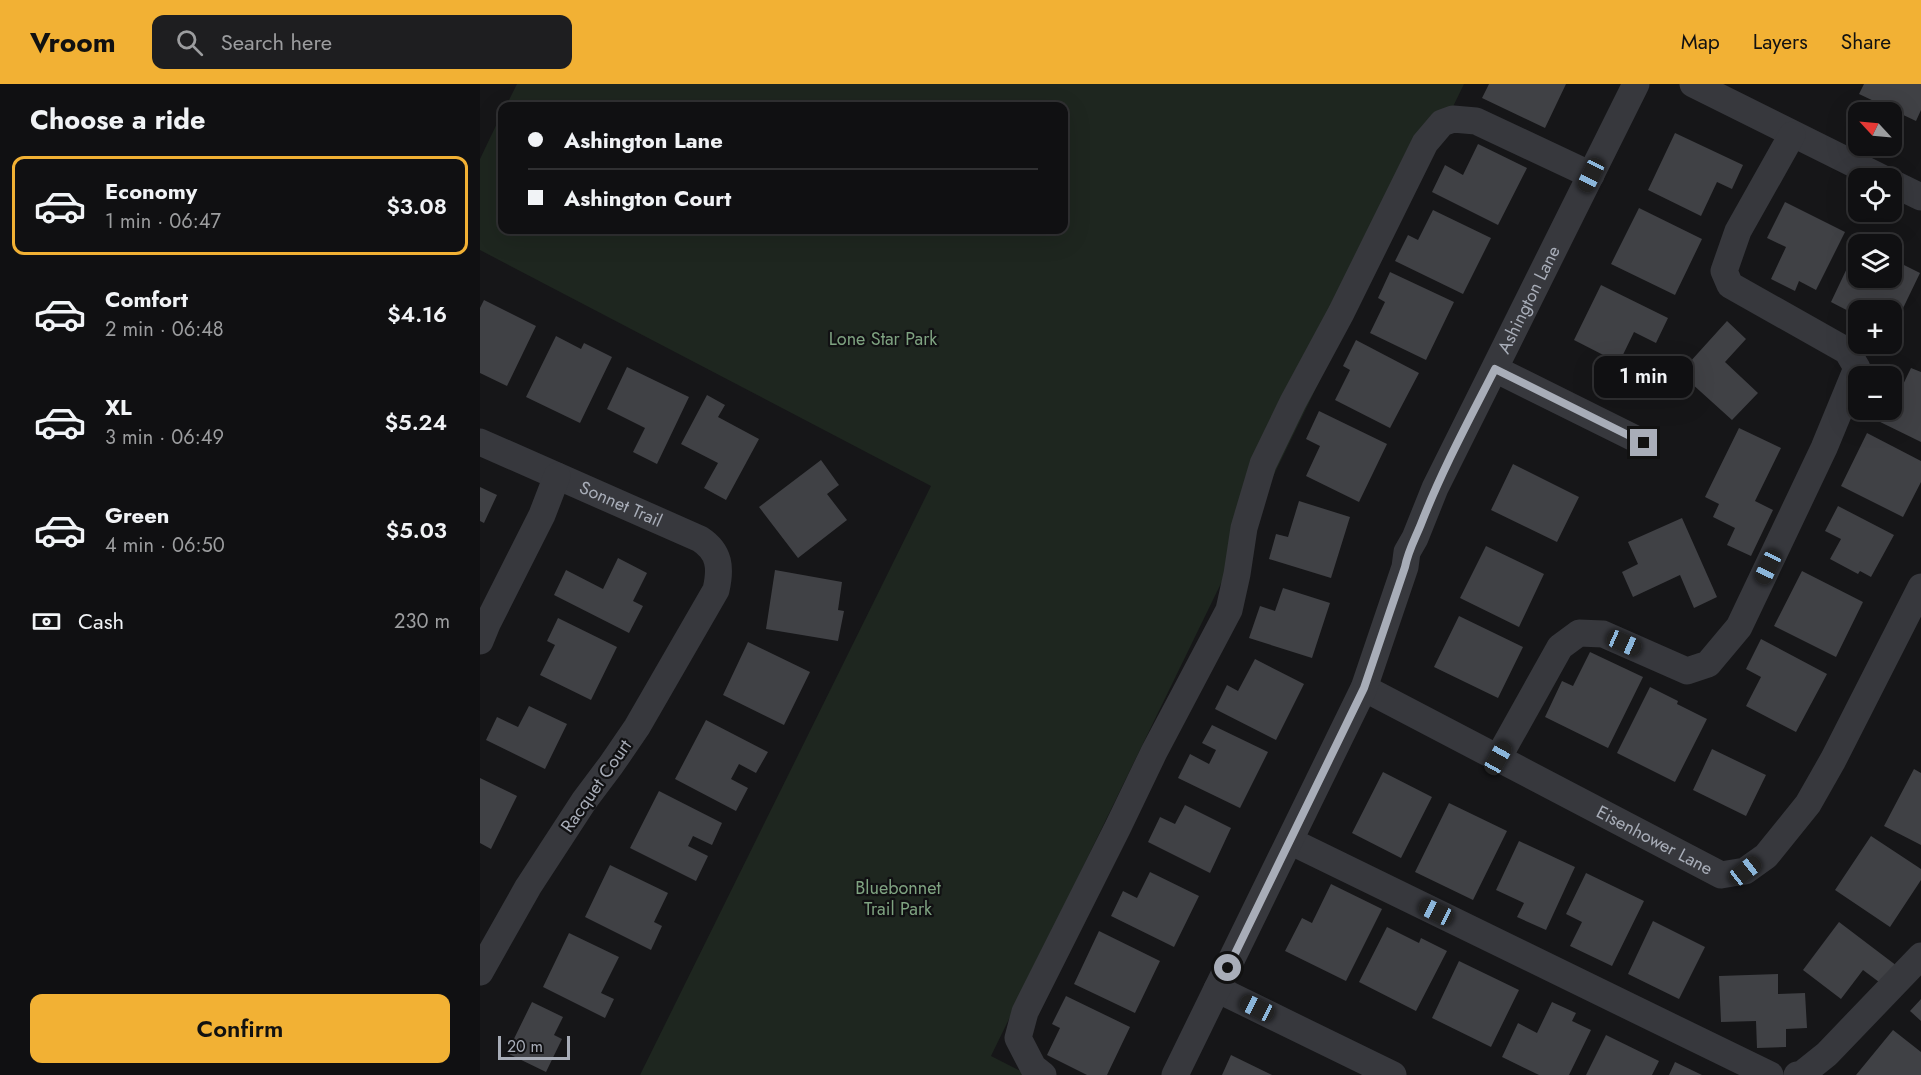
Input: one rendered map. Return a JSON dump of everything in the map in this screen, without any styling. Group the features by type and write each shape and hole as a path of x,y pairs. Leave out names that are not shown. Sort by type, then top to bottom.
{"street":[{"name":"Ashington Lane","path":"1175,1075 1364,688 1405,567 1407,552 1435,488 1636,84"},
{"path":"1693,84 1861,168"},
{"path":"1043,1075 1033,1067 1018,1038 1025,1012 1154,752 1229,610 1244,528 1263,464 1425,143 1442,123 1453,119 1476,121 1591,175"},
{"path":"1498,758 1560,647 1579,633 1603,634 1688,671 1708,664 1739,627 1824,448 1857,368 1847,351 1730,285 1724,271 1738,231 1792,135"},
{"path":"1902,188 1921,197"},
{"path":"1495,369 1644,443"},
{"name":"Sonnet Trail","path":"480,442 700,539 711,546 718,563 718,580 710,600"},
{"path":"480,641 542,515 557,476"},
{"name":"Eisenhower Lane","path":"1364,688 1721,875 1745,871 1766,856 1808,804 1833,760 1921,587"},
{"name":"Racquet Court","path":"480,972 528,887 584,801 637,727 710,600"},
{"path":"1290,841 1770,1075"},
{"path":"1797,1075 1802,1074 1827,1054 1921,956"},
{"path":"1217,989 1393,1075"}],"green space":[{"name":"Bluebonnet Trail Park","path":"517,84 1464,84 991,1056 1028,1075 640,1075 931,486 480,250 480,159 498,121 498,234 1068,234 1068,102 508,102"}],"building":[{"path":"1489,84 1566,84 1545,128 1482,98"},
{"path":"1864,84 1921,84 1921,110 1916,121 1902,114 1902,102 1876,102 1859,94"},
{"path":"1675,133 1743,165 1732,189 1717,182 1701,216 1648,190"},
{"path":"1478,144 1527,168 1498,225 1432,192 1445,165 1463,175"},
{"path":"1785,202 1845,232 1816,290 1799,281 1795,291 1771,279 1786,247 1767,238"},
{"path":"1639,208 1702,239 1675,295 1611,264"},
{"path":"1433,210 1491,238 1463,294 1395,261 1408,235 1418,240"},
{"path":"1902,264 1920,273 1902,310 1902,300 1848,300 1848,311 1831,302 1848,266 1848,288 1902,288"},
{"path":"1390,272 1454,302 1426,360 1370,333 1385,302 1378,298"},
{"path":"1601,285 1668,318 1656,343 1634,332 1619,363 1574,340"},
{"path":"484,300 536,326 507,386 480,373 480,308"},
{"path":"1727,321 1746,339 1725,362 1758,393 1732,420 1680,373"},
{"path":"556,336 581,349 584,343 612,357 580,423 526,397"},
{"path":"1356,340 1419,373 1390,428 1335,400 1350,370 1343,366"},
{"path":"627,367 689,397 657,464 633,452 645,428 607,409"},
{"path":"1911,368 1921,372 1921,442 1876,420 1902,420 1902,387"},
{"path":"707,395 725,405 718,417 759,439 726,500 704,488 718,463 681,444"},
{"path":"1319,411 1387,444 1359,502 1306,476 1320,446 1306,439"},
{"path":"1739,428 1781,448 1755,501 1773,510 1751,556 1727,545 1735,528 1713,517 1719,504 1705,497"},
{"path":"1867,433 1921,461 1921,482 1903,517 1841,486"},
{"path":"821,460 839,485 827,494 847,520 798,558 759,507"},
{"path":"1513,464 1579,497 1557,542 1491,510"},
{"path":"480,487 497,495 484,523 480,521"},
{"path":"1299,501 1350,517 1331,578 1269,559 1276,534 1288,537"},
{"path":"1838,506 1894,535 1871,577 1860,571 1858,574 1830,559 1841,539 1825,531"},
{"path":"1682,518 1717,597 1694,608 1680,575 1633,597 1622,572 1638,564 1628,542"},
{"path":"1486,546 1544,574 1519,627 1460,598"},
{"path":"618,558 647,573 633,601 643,606 629,633 554,595 566,570 603,589"},
{"path":"775,570 842,582 838,610 844,611 838,641 766,629"},
{"path":"1802,571 1863,602 1836,657 1774,626"},
{"path":"1283,588 1330,603 1312,658 1249,638 1260,606 1275,611"},
{"path":"1459,616 1523,647 1498,698 1434,667"},
{"path":"558,618 617,647 591,700 540,675 555,645 547,641"},
{"path":"1761,639 1827,674 1796,732 1746,706 1761,677 1746,669"},
{"path":"748,642 810,672 784,725 723,695"},
{"path":"1590,652 1643,677 1608,748 1545,717 1562,681 1573,686"},
{"path":"1255,659 1304,684 1276,740 1215,709 1227,685 1238,691"},
{"path":"1650,687 1707,719 1675,782 1617,753"},
{"path":"529,706 567,724 545,769 486,740 497,717 518,727"},
{"path":"706,720 768,752 756,773 739,764 731,779 748,788 736,811 675,779"},
{"path":"1212,725 1268,752 1240,808 1178,778 1190,754 1209,764 1216,750 1202,743"},
{"path":"1712,749 1766,775 1746,816 1693,790"},
{"path":"1914,769 1921,773 1921,845 1884,826"},
{"path":"1383,772 1432,797 1401,858 1352,833"},
{"path":"480,778 517,796 491,849 480,843"},
{"path":"659,791 722,823 712,845 693,836 688,846 708,856 696,881 630,848"},
{"path":"1449,803 1507,831 1473,900 1415,872"},
{"path":"1185,805 1231,828 1210,873 1148,842 1160,817 1175,824"},
{"path":"1871,836 1921,869 1921,880 1890,927 1835,890"},
{"path":"1519,841 1575,867 1546,930 1517,917 1524,903 1496,890"},
{"path":"610,865 668,893 654,922 662,926 651,950 585,917"},
{"path":"1150,872 1199,896 1174,947 1111,916 1123,891 1137,898"},
{"path":"1586,873 1644,901 1612,966 1570,946 1582,922 1566,914"},
{"path":"1331,884 1382,909 1346,981 1285,951 1302,918 1312,923"},
{"path":"1653,921 1705,947 1679,999 1628,974"},
{"path":"1839,922 1897,966 1883,985 1863,970 1841,999 1803,970"},
{"path":"1387,927 1419,943 1421,938 1447,951 1416,1011 1359,982"},
{"path":"1099,931 1160,961 1135,1013 1074,984"},
{"path":"569,933 619,957 601,993 614,999 605,1018 543,987"},
{"path":"1459,961 1519,990 1491,1047 1432,1018"},
{"path":"1778,974 1778,994 1805,993 1807,1028 1786,1029 1786,1047 1757,1048 1756,1021 1721,1022 1719,976"},
{"path":"1066,996 1130,1027 1107,1075 1087,1075 1047,1055 1060,1028 1052,1024"},
{"path":"1921,999 1921,1021 1910,1011"},
{"path":"532,1002 563,1017 554,1035 562,1039 546,1072 507,1053"},
{"path":"1552,1002 1576,1013 1572,1021 1591,1030 1569,1075 1539,1075 1502,1057 1518,1023 1537,1033"},
{"path":"1893,1030 1921,1052 1921,1075 1856,1075"},
{"path":"1606,1035 1659,1061 1652,1075 1586,1075"},
{"path":"1231,1055 1272,1075 1222,1075"},
{"path":"1675,1062 1702,1075 1669,1075"}],"route":[{"path":"1228,968 1364,688 1405,567 1407,552 1435,488 1495,369 1644,443"}],"park label":[{"name":"Lone Star Park","path":"883,339"}]}
